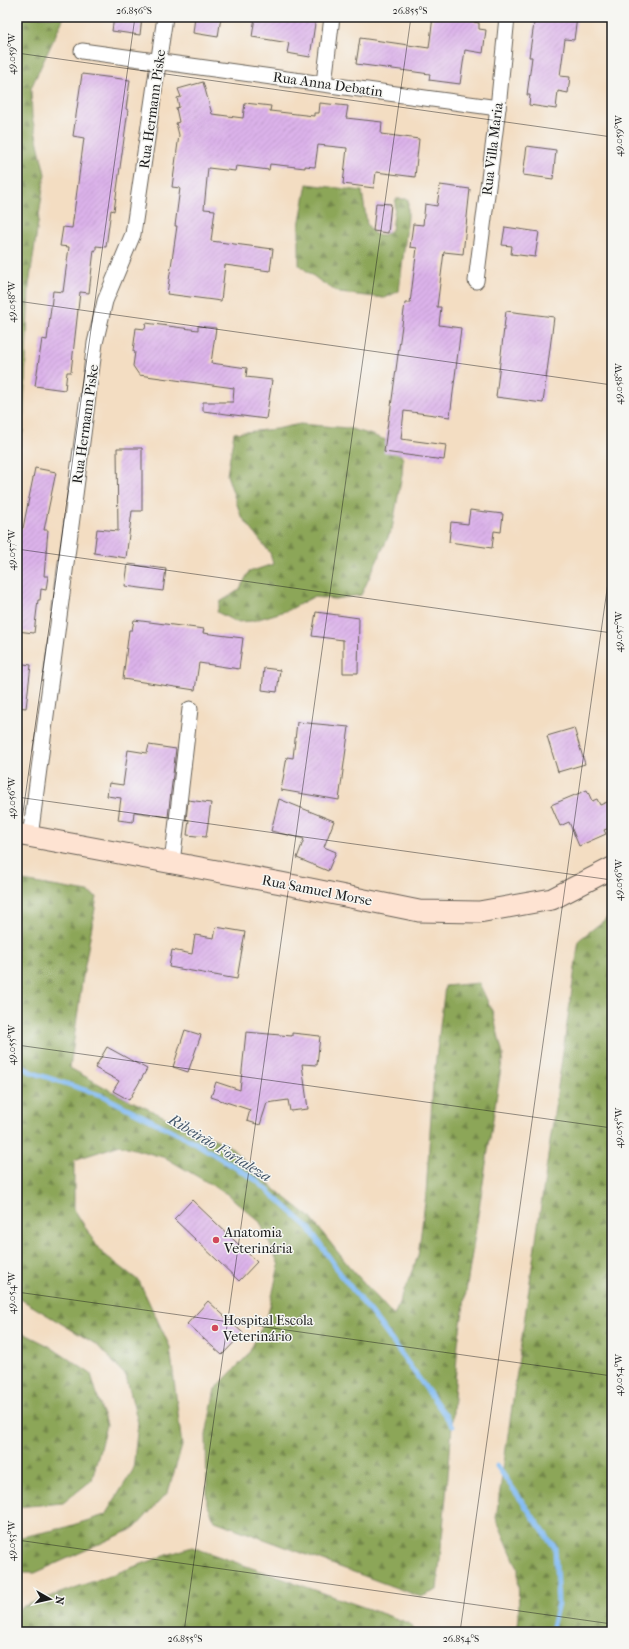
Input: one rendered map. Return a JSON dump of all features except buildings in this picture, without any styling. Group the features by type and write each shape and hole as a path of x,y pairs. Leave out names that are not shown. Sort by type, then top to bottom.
{"street":[{"name":"Rua Hermann Piske","path":"23,835 95,343 105,301 133,234 165,17"},
{"path":"324,83 332,17"},
{"name":"Rua Villa Maria","path":"476,281 498,108 507,17"},
{"name":"Rua Anna Debatin","path":"82,51 498,108"},
{"path":"172,862 190,709"},
{"name":"Rua Samuel Morse","path":"23,835 282,882 419,911 479,912 552,899 612,868"}],"green space":[{"path":"17,17 64,17 31,88 32,117 45,174 29,286 23,431 17,461"},
{"path":"307,184 362,191 367,224 374,234 384,235 392,230 396,199 408,199 408,217 399,291 385,298 339,293 299,265 299,226"},
{"path":"300,424 348,428 394,443 403,459 402,475 392,529 361,595 335,599 313,597 289,610 252,621 236,622 217,612 220,602 239,590 249,572 273,564 270,553 241,516 227,475 234,433 276,429"},
{"path":"17,880 88,892 97,897 82,982 70,1068 117,1094 188,1128 227,1144 272,1187 310,1217 348,1265 394,1316 418,1256 426,1194 433,1083 445,986 479,983 493,1013 503,1055 458,1343 449,1465 437,1590 421,1597 215,1521 207,1504 206,1435 215,1389 248,1355 268,1314 279,1265 260,1222 227,1194 166,1158 120,1145 74,1160 74,1209 100,1251 139,1281 170,1347 182,1446 168,1492 135,1528 35,1573 17,1573 17,1538 63,1528 105,1515 133,1470 138,1423 126,1376 97,1345 17,1297"},
{"path":"612,914 612,1632 517,1632 519,1617 518,1569 496,1518 579,940"},
{"path":"17,1330 49,1346 91,1374 106,1425 92,1480 63,1503 17,1507"},
{"path":"192,1547 409,1623 416,1632 17,1632 17,1612 21,1607"}],"waterway":[{"name":"Ribeirão Fortaleza","path":"17,1064 31,1072 103,1096 194,1142 256,1180 309,1228 342,1276 379,1323 453,1426"},
{"name":"Ribeirão Fortaleza","path":"497,1466 555,1548 558,1603 551,1632"}],"place":[{"name":"Anatomia Veterinária","path":"216,1240"},
{"name":"Hospital Escola Veterinário","path":"215,1328"}]}
